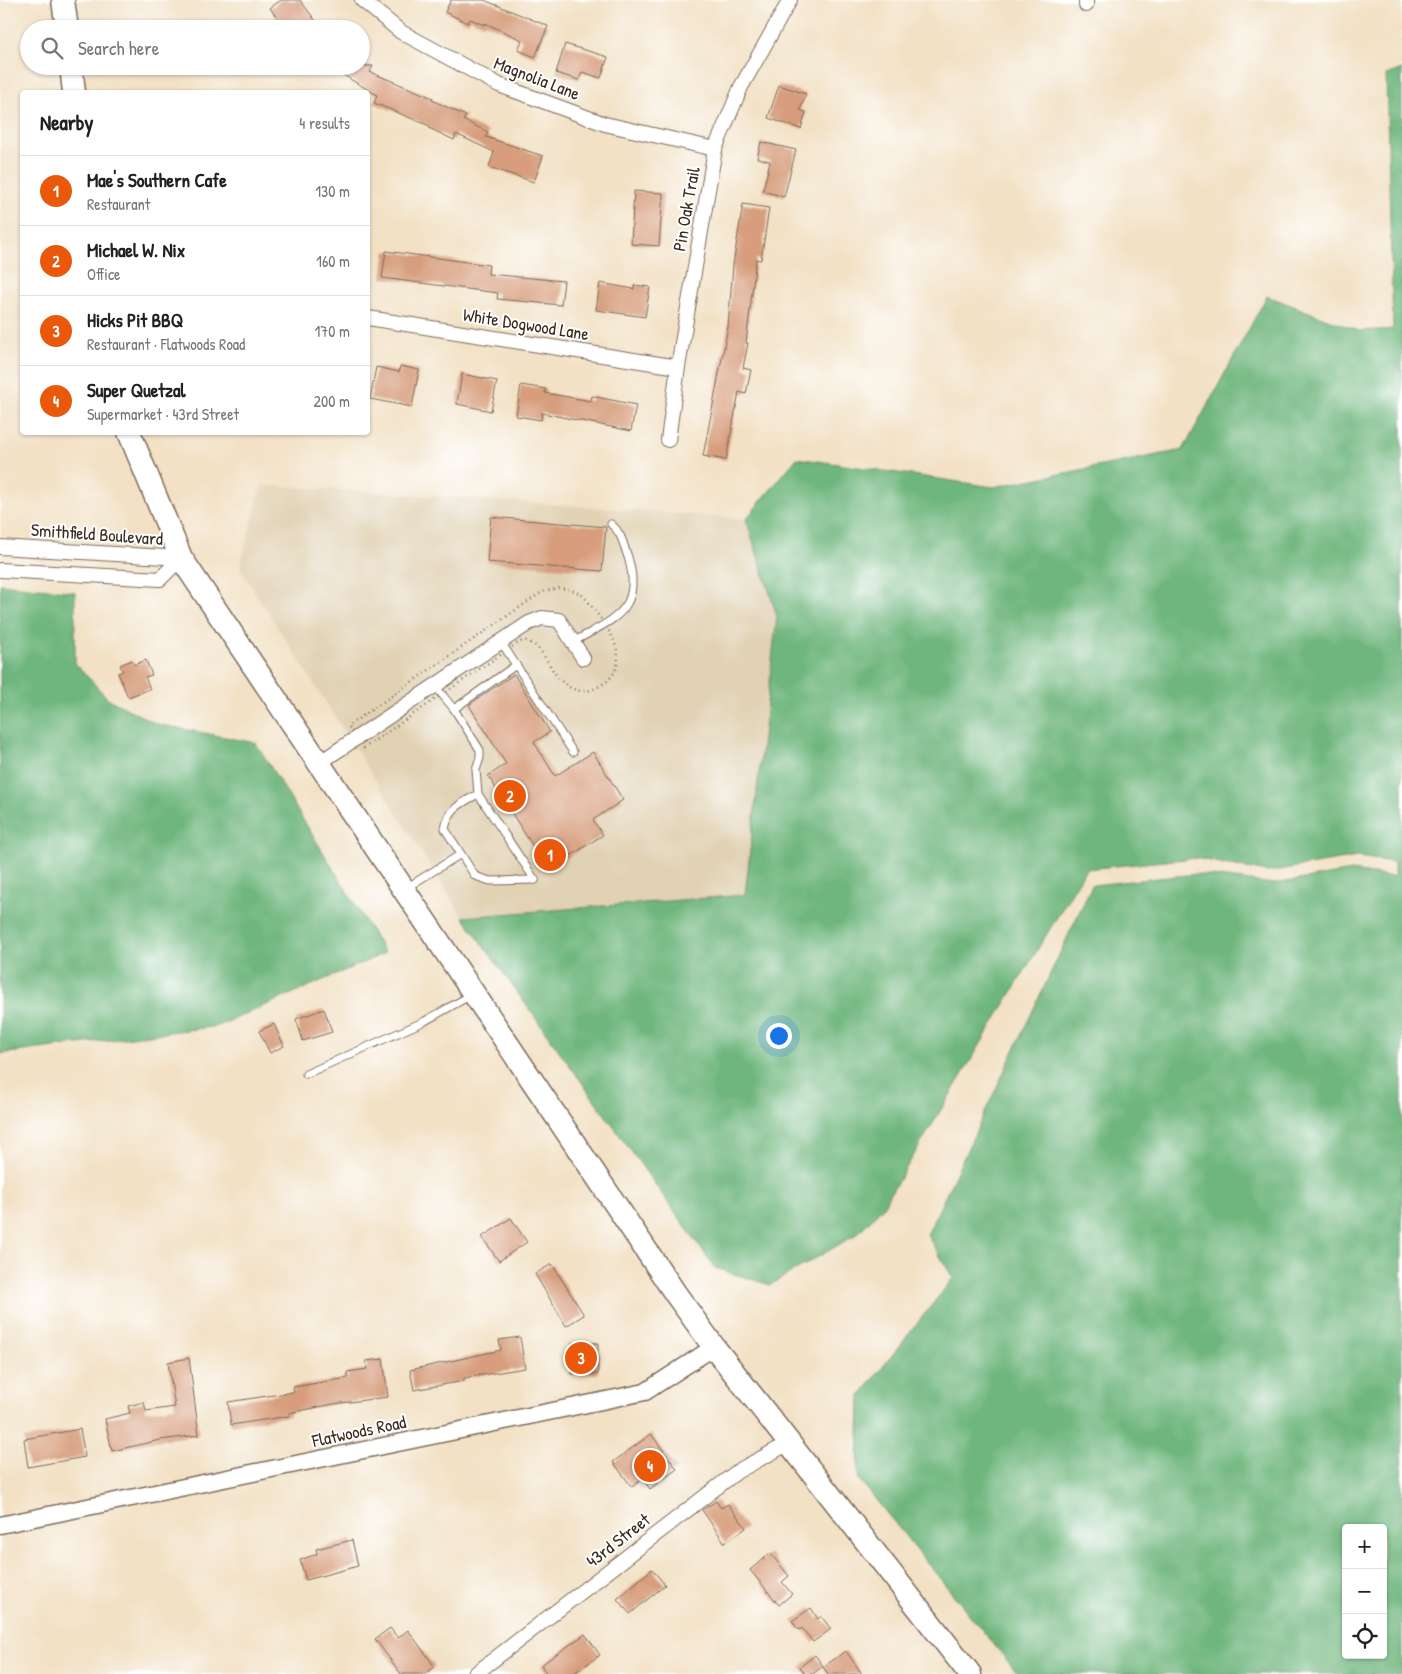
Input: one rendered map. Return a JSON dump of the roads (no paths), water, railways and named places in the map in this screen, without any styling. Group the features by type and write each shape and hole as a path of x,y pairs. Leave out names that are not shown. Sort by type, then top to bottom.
{"highway":[{"path":"63,0 66,20"},
{"path":"72,75 74,90"},
{"path":"130,435 182,558 474,993 714,1347 970,1674"}],"street":[{"name":"Magnolia Lane","path":"362,0 401,32 499,86 605,124 716,149"},
{"name":"Pin Oak Trail","path":"668,440 678,367 716,149 741,87 790,0"},
{"name":"White Dogwood Lane","path":"370,318 678,367"},
{"name":"Smithfield Boulevard","path":"0,547 182,558"},
{"name":"Smithfield Boulevard","path":"0,570 160,579 182,558"},
{"path":"319,763 529,623 542,618 559,620 583,658"},
{"name":"Flatwoods Road","path":"0,1525 645,1392 714,1347"},
{"name":"43rd Street","path":"475,1674 738,1471 789,1443"}],"lane":[{"path":"573,642 619,615 630,600 634,577 619,530 611,524"},
{"path":"501,642 573,752"},
{"path":"454,709 516,665"},
{"path":"436,686 454,709 480,750 480,758 476,770 478,794 535,880 490,881 475,876 445,829 447,816 461,804 478,794"},
{"path":"404,889 461,854"},
{"path":"306,1074 425,1021 474,993"}],"place":[{"name":"Michael W. Nix","path":"510,796"},
{"name":"Mae's Southern Cafe","path":"550,855"},
{"name":"Hicks Pit BBQ","path":"581,1358"},
{"name":"Super Quetzal","path":"650,1466"}]}
